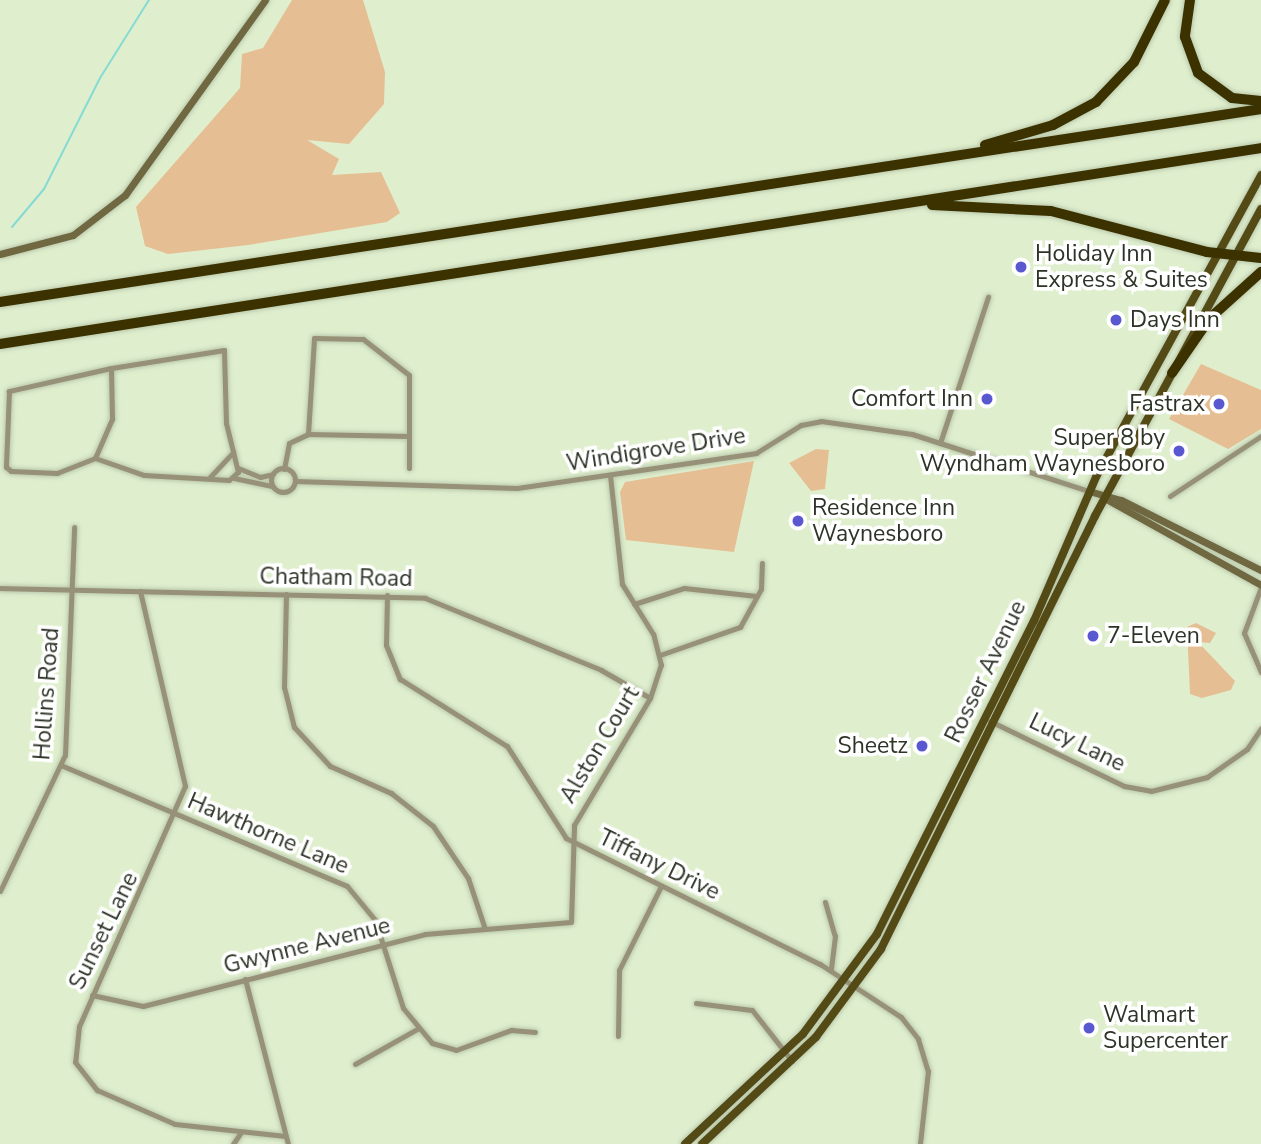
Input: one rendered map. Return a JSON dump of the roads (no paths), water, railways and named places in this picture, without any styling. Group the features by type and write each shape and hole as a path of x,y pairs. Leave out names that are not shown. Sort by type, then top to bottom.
{"highway":[{"path":"894,164 1021,135 1089,107 1134,62 1165,0"},
{"path":"1190,0 1185,37 1198,73 1232,98 1261,101"},
{"path":"0,302 1261,109"},
{"path":"0,344 1261,148"},
{"path":"876,208 1033,208 1217,252 1261,258"},
{"path":"1172,373 1210,318 1261,272"}],"main road":[{"name":"Rosser Avenue","path":"685,1144 784,1053 848,979 984,718 1089,491 1261,175"},
{"name":"Rosser Avenue","path":"702,1144 792,1061 858,984 995,723 1105,498 1261,209"}],"street":[{"path":"0,254 73,235 125,195 265,0"},
{"path":"940,443 988,297"},
{"path":"307,434 314,338 358,338 409,376 409,468"},
{"path":"234,478 237,466 233,451 225,350 111,368 9,391 6,467 11,471 57,473 95,458 144,475 234,478 272,486 273,474"},
{"path":"95,458 112,419 111,368"},
{"name":"Windigrove Drive","path":"272,486 286,492 295,481 505,489 763,451 812,422 873,426 940,443 1089,491"},
{"path":"284,469 289,443 307,434 409,436"},
{"path":"1170,496 1261,436"},
{"path":"210,477 233,451"},
{"path":"226,460 260,477 284,469"},
{"path":"218,469 224,479"},
{"path":"284,469 295,481"},
{"path":"610,475 621,576 660,655 740,627 757,596 762,563"},
{"path":"1089,491 1261,586 1244,629 1261,672"},
{"path":"1105,498 1121,500 1261,570"},
{"name":"Hollins Road","path":"0,891 63,766 74,527"},
{"name":"Chatham Road","path":"0,588 387,595 447,603 650,698"},
{"path":"634,604 684,588 757,596"},
{"name":"Sunset Lane","path":"140,591 185,769 176,814 92,995 72,1047 90,1085 175,1124 285,1136"},
{"path":"286,594 284,687 295,727 330,766 391,793 433,826 468,878 484,926"},
{"name":"Tiffany Drive","path":"387,595 386,645 400,680 425,701 507,746 528,772 551,822 574,843 858,984 901,1017 920,1043 928,1071 920,1144"},
{"name":"Alston Court","path":"535,926 565,926 573,918 574,843 580,811 650,698 660,655"},
{"name":"Lucy Lane","path":"984,718 1112,781 1151,790 1207,777 1247,749 1261,728"},
{"name":"Hawthorne Lane","path":"63,766 338,880 369,908 384,944 398,998 417,1029 432,1043 456,1050 510,1030 535,1032"},
{"path":"618,1036 619,970 661,886"},
{"path":"825,902 836,946 831,970"},
{"name":"Gwynne Avenue","path":"92,995 134,1007 384,944 484,926 535,926"},
{"path":"245,979 288,1144"},
{"path":"696,1003 752,1010 792,1061"},
{"path":"355,1064 417,1029"},
{"path":"233,1144 241,1132"}],"waterway":[{"path":"12,227 44,189 100,78 149,0"}],"place":[{"name":"Holiday Inn Express & Suites","path":"1021,267"},
{"name":"Days Inn","path":"1116,320"},
{"name":"Comfort Inn","path":"987,399"},
{"name":"Fastrax","path":"1219,404"},
{"name":"Super 8 by Wyndham Waynesboro","path":"1179,451"},
{"name":"Residence Inn Waynesboro","path":"798,521"},
{"name":"7-Eleven","path":"1093,636"},
{"name":"Sheetz","path":"922,746"},
{"name":"Walmart Supercenter","path":"1089,1028"}]}
